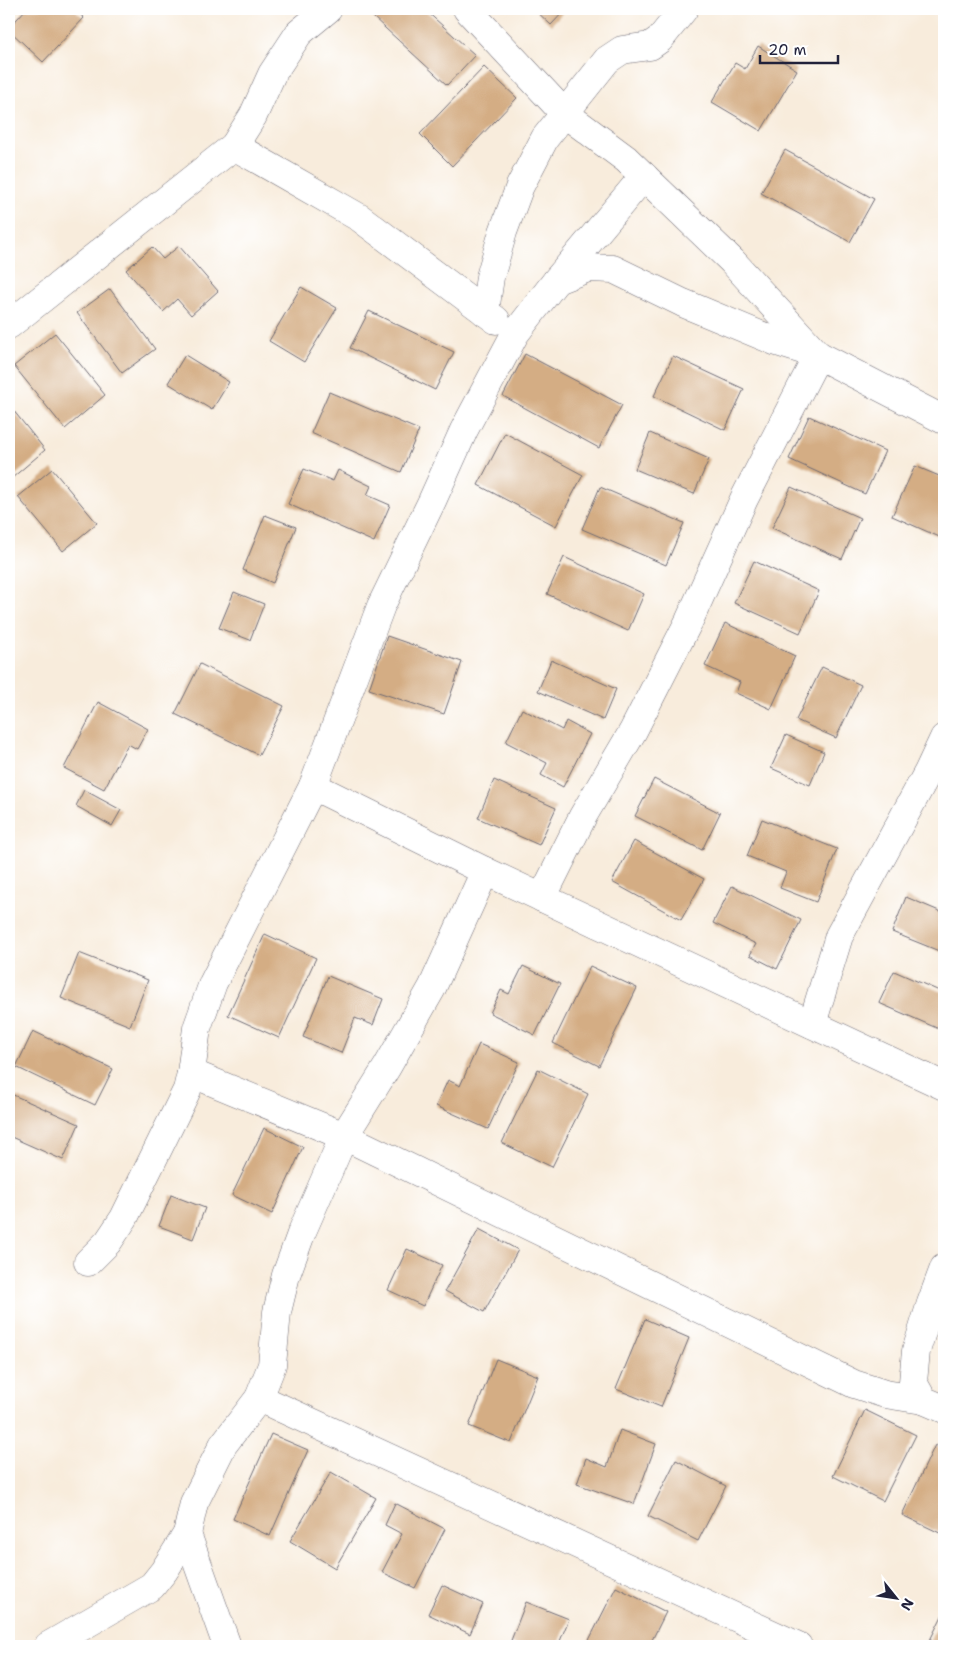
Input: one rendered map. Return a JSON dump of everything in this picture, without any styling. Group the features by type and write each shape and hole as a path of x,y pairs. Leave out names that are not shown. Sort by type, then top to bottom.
{"street":[{"path":"9,325 234,146 253,116 272,74 299,33 328,9"},
{"path":"467,9 564,113 626,159 732,261 818,355"},
{"path":"485,312 490,277 503,232 520,186 545,138 607,60 622,50 650,46 660,39 684,9"},
{"path":"234,146 360,218 515,334"},
{"path":"88,1262 108,1242 124,1218 187,1090 197,1028 213,983 313,786 381,606 464,430 515,334 556,281 644,176"},
{"path":"556,281 588,268 613,269 683,303 777,342 818,355 944,420"},
{"path":"542,898 583,816 637,723 689,621 744,499 818,355"},
{"path":"812,1024 839,936 928,772 944,738"},
{"path":"313,786 485,871 944,1086"},
{"path":"48,1646 152,1586 164,1571 187,1534 194,1503 210,1469 223,1445 259,1398 272,1365 277,1312 286,1275 301,1234 344,1136 387,1067 432,988 485,871"},
{"path":"191,1073 344,1136 854,1384 884,1394 934,1404"},
{"path":"934,1404 913,1382 916,1351 944,1268"},
{"path":"259,1398 798,1646"},
{"path":"187,1534 227,1646"}],"building":[{"path":"26,9 74,9 84,18 43,62 9,30"},
{"path":"380,9 424,9 475,55 447,85 373,17"},
{"path":"534,9 566,9 551,25"},
{"path":"758,46 797,70 761,131 712,102 735,63 745,69"},
{"path":"484,67 517,98 452,166 420,134"},
{"path":"785,150 874,199 850,242 761,193"},
{"path":"179,246 218,291 191,315 177,299 163,312 126,270 152,247 163,259"},
{"path":"301,287 337,308 304,362 269,341"},
{"path":"110,289 155,349 122,373 77,313"},
{"path":"369,311 454,352 435,390 350,348"},
{"path":"55,333 105,395 65,429 14,366"},
{"path":"525,354 622,405 599,448 503,396"},
{"path":"185,355 229,382 212,410 168,383"},
{"path":"673,356 744,389 725,430 654,396"},
{"path":"329,392 419,430 401,472 311,433"},
{"path":"9,405 45,450 12,478 9,473"},
{"path":"809,416 885,451 865,494 789,459"},
{"path":"505,433 583,475 556,526 478,485"},
{"path":"650,433 709,459 694,494 635,469"},
{"path":"915,466 944,478 944,539 892,516"},
{"path":"52,469 97,523 63,551 18,497"},
{"path":"304,469 333,481 338,470 371,486 367,495 390,505 374,542 288,504"},
{"path":"600,487 684,523 666,565 582,529"},
{"path":"791,487 860,518 842,559 772,528"},
{"path":"265,515 296,527 273,583 243,570"},
{"path":"564,557 644,594 628,631 547,594"},
{"path":"754,561 819,591 800,633 734,603"},
{"path":"234,592 264,604 250,640 219,628"},
{"path":"725,623 795,656 771,709 736,693 740,682 705,666"},
{"path":"387,636 462,662 444,714 369,689"},
{"path":"551,660 616,689 603,720 538,691"},
{"path":"200,664 284,706 259,755 175,714"},
{"path":"822,667 861,685 836,738 796,720"},
{"path":"98,702 148,729 137,749 128,744 104,789 64,768"},
{"path":"522,709 562,730 566,721 590,734 563,787 541,775 547,763 506,742"},
{"path":"786,735 824,752 810,785 771,768"},
{"path":"654,779 720,813 702,850 635,816"},
{"path":"494,780 556,808 539,845 478,818"},
{"path":"84,790 121,810 112,826 76,806"},
{"path":"762,819 837,849 816,902 780,888 786,872 747,856"},
{"path":"634,841 704,879 681,920 612,882"},
{"path":"732,886 801,920 777,969 750,955 756,944 713,923"},
{"path":"906,897 944,913 944,953 892,932"},
{"path":"265,934 316,958 279,1038 228,1015"},
{"path":"79,953 148,980 130,1026 61,998"},
{"path":"523,966 560,984 535,1035 490,1013 501,990 509,994"},
{"path":"590,966 637,988 599,1066 553,1043"},
{"path":"894,971 944,993 944,1016 939,1029 879,1003"},
{"path":"328,976 383,999 373,1025 355,1018 341,1053 303,1037"},
{"path":"33,1031 113,1069 95,1105 16,1067"},
{"path":"479,1044 519,1062 488,1129 436,1106 448,1080 460,1086"},
{"path":"538,1069 588,1094 552,1167 502,1143"},
{"path":"11,1094 79,1124 63,1160 9,1136 9,1099"},
{"path":"264,1128 303,1147 272,1214 232,1195"},
{"path":"171,1195 205,1208 193,1239 159,1226"},
{"path":"479,1229 518,1250 484,1312 445,1291"},
{"path":"407,1249 442,1265 423,1306 388,1290"},
{"path":"645,1319 689,1338 661,1407 616,1389"},
{"path":"496,1359 538,1376 511,1443 469,1426"},
{"path":"865,1410 916,1435 883,1501 833,1476"},
{"path":"620,1430 656,1444 634,1504 577,1484 586,1458 607,1467"},
{"path":"271,1434 308,1450 270,1536 233,1519"},
{"path":"935,1445 944,1450 944,1535 902,1515"},
{"path":"676,1460 726,1486 698,1541 648,1516"},
{"path":"331,1472 376,1498 335,1568 290,1541"},
{"path":"395,1503 445,1529 415,1588 382,1572 402,1534 385,1525"},
{"path":"442,1585 483,1604 470,1634 428,1614"},
{"path":"616,1587 666,1612 649,1646 586,1646"},
{"path":"526,1602 569,1619 558,1646 519,1646 510,1643"},
{"path":"944,1612 944,1646 927,1646"}]}
